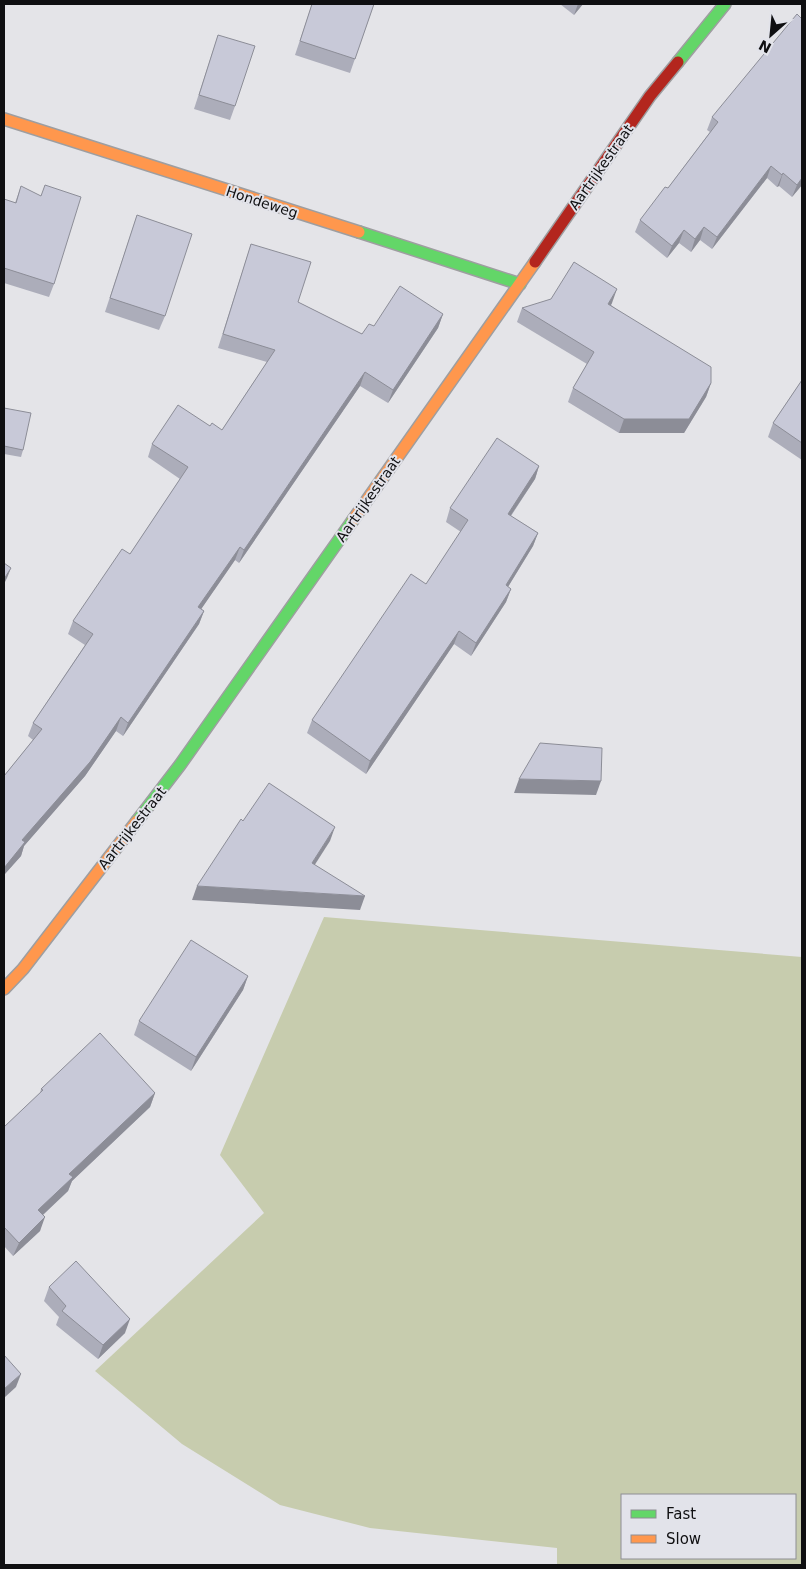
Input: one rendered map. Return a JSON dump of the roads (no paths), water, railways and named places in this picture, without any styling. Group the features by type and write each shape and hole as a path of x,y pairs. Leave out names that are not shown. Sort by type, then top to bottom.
{"street":[{"name":"Aartrijkestraat","path":"4,989 23,969 180,765 520,284 650,96 725,4"},
{"name":"Hondeweg","path":"4,119 520,284"}]}
